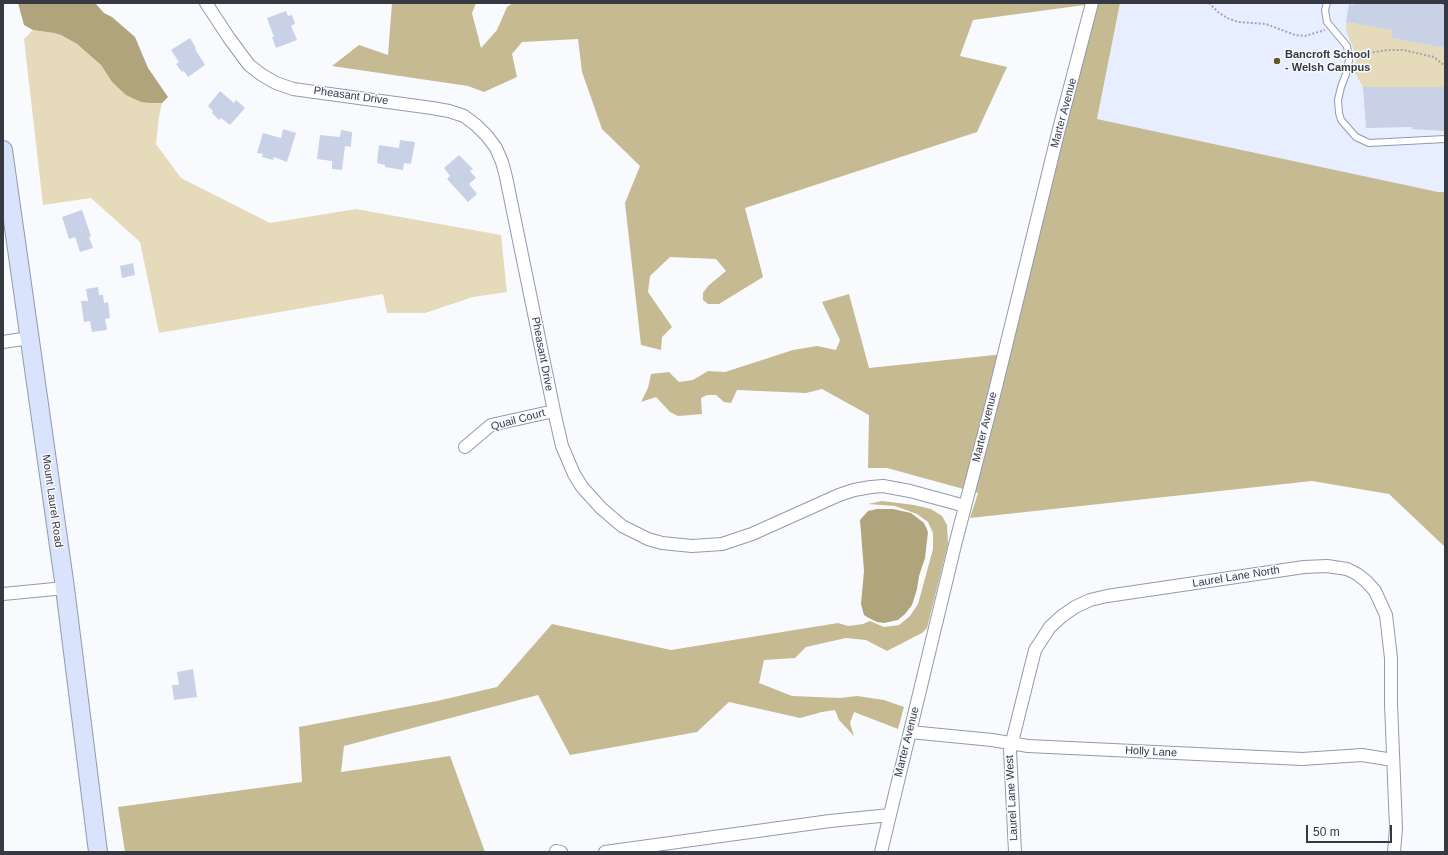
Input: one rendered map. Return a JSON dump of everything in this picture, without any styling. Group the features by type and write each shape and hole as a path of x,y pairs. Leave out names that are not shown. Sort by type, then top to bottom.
{"main road":[{"name":"Mount Laurel Road","path":"3,150 65,588 98,852"}],"street":[{"name":"Pheasant Drive","path":"206,3 232,43 249,65 262,76 276,83 293,89 401,103 449,111 464,116 487,136 499,155 506,177 562,446 574,474 586,492 601,508 622,526 648,539 662,543 692,546 715,545 730,542 752,534 839,495 854,490 883,486 910,491 965,506"},
{"name":"Marter Avenue","path":"881,852 965,506 993,399 1059,128 1092,3"},
{"path":"3,342 29,338"},
{"name":"Quail Court","path":"465,447 491,426 554,411"},
{"name":"Laurel Lane North","path":"1012,744 1035,650 1050,627 1075,607 1090,600 1119,593 1304,567 1328,566 1347,569 1366,581 1375,591 1386,615 1391,658 1391,704 1396,828 1394,852"},
{"path":"3,594 65,588"},
{"name":"Holly Lane","path":"910,732 1028,746 1302,758 1362,755 1393,760"},
{"name":"Laurel Lane West","path":"1012,744 1010,750 1015,852"},
{"path":"605,852 830,821 890,815"}],"lane":[{"path":"1327,3 1325,10 1327,22 1347,46 1349,60 1338,100 1341,120 1356,137 1369,143 1445,139"}],"path":[{"path":"1209,3 1218,12 1238,22 1273,25 1295,35 1305,36 1331,28"},
{"path":"1348,56 1387,50 1403,50 1434,57 1445,66"}],"shaded area":[{"path":"18,3 95,3 104,13 112,17 135,37 148,68 168,97 162,103 150,103 141,102 126,95 112,82 101,65 77,44 61,35 33,30 24,25"},
{"path":"392,3 476,3 472,13 481,48 497,30 507,7 513,3 1120,3 1097,119 1438,192 1445,192 1445,547 1389,494 1312,481 970,518 978,493 887,468 868,468 869,415 822,389 806,393 737,390 731,403 724,402 716,395 707,395 701,398 702,414 678,416 670,412 656,397 641,402 648,388 651,374 669,372 679,382 693,380 708,371 725,372 793,350 817,346 836,350 840,340 822,302 849,294 869,368 1004,354 1092,4 973,20 960,56 1007,67 977,132 745,208 763,277 719,304 708,304 703,300 703,293 708,286 726,271 716,259 670,257 650,276 648,292 672,327 662,337 661,350 641,345 625,203 640,166 602,129 582,72 578,39 522,42 512,54 517,77 484,92 468,86 332,66 359,45 388,55"},
{"name":"Bancroft School - Welsh Campus","path":"1120,3 1445,3 1445,192 1438,192 1097,119"},
{"path":"1346,22 1392,30 1392,38 1445,48 1445,87 1363,87 1354,71 1356,62 1355,53 1346,30"},
{"path":"33,30 61,35 77,44 101,65 112,82 150,103 162,103 156,144 181,178 270,223 356,209 501,235 507,292 473,297 425,313 387,313 383,294 159,333 140,242 91,198 43,205 24,39"},
{"path":"882,501 914,505 931,509 942,516 947,525 948,544 927,628 922,633 887,651 866,640 846,638 806,647 795,658 764,660 759,683 792,696 840,698 857,696 884,700 904,707 898,729 854,712 850,723 854,736 839,720 835,710 800,718 729,702 697,732 570,755 538,695 344,746 341,772 450,756 485,852 125,852 118,807 302,782 299,727 437,701 497,687 552,624 671,650 838,623 848,626 863,624 870,621 884,627 899,625 910,616 918,604 933,549 933,533 928,522 917,514 895,506 868,504"},
{"path":"877,509 893,509 911,513 924,523 928,532 925,558 912,605 898,620 884,623 877,622 864,615 861,604 864,571 860,520 868,511"}],"building":[{"path":"1355,3 1437,3 1445,6 1445,48 1392,38 1392,30 1346,22 1349,4 1354,5"},
{"path":"286,11 288,16 292,15 295,24 291,26 297,40 276,48 272,37 274,37 267,18"},
{"path":"190,38 205,65 188,77 176,64 179,62 171,50"},
{"path":"1363,87 1445,87 1444,131 1412,129 1412,127 1366,128"},
{"path":"220,91 234,103 236,100 245,108 230,125 221,118 219,120 208,106"},
{"path":"283,129 296,133 287,162 274,157 273,160 262,157 263,154 257,153 263,133 281,138"},
{"path":"341,130 352,132 351,147 345,146 342,170 332,169 332,161 317,159 320,135 340,137"},
{"path":"400,140 415,142 411,164 404,163 403,170 385,167 385,165 377,163 379,145 399,148"},
{"path":"459,155 473,169 470,171 476,178 469,184 477,194 468,202 447,179 450,176 444,168"},
{"path":"82,210 91,236 89,237 93,248 80,252 75,237 69,239 62,217"},
{"path":"133,263 135,275 122,278 120,266"},
{"path":"98,287 99,295 103,295 104,303 108,302 110,318 105,319 107,330 92,332 90,321 84,322 81,301 88,301 86,289"},
{"path":"193,669 197,697 174,700 172,685 179,685 177,672"}],"place":[{"name":"Bancroft School - Welsh Campus","path":"1277,61"}]}
